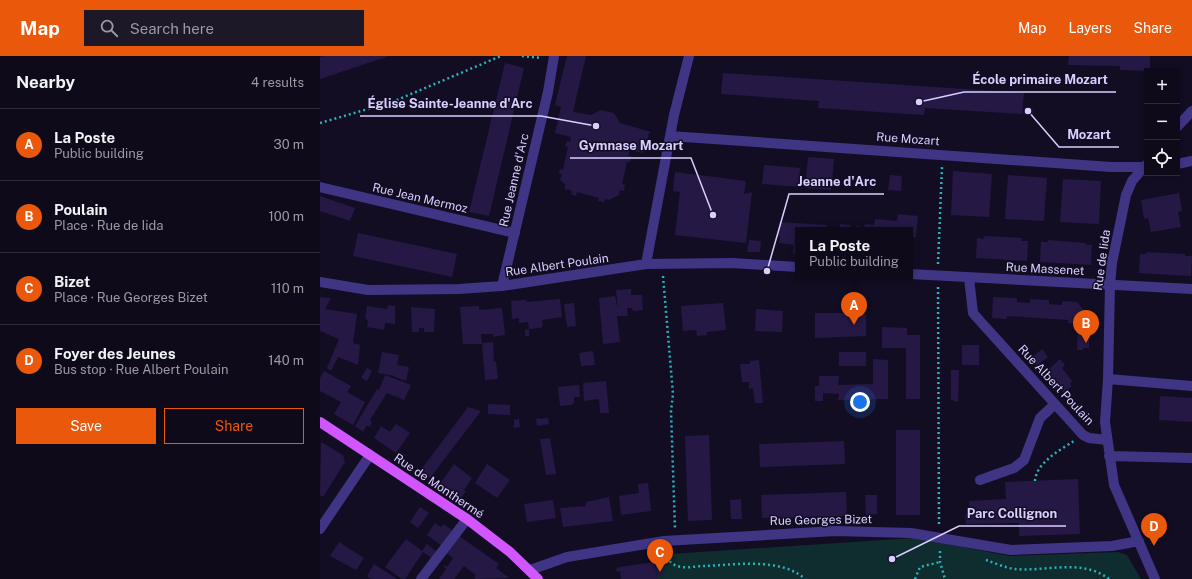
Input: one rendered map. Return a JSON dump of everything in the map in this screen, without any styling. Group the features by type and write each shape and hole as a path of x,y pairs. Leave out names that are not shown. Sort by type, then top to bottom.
{"main road":[{"name":"Rue de Monthermé","path":"320,422 467,519 530,570 538,579"}],"street":[{"path":"646,264 670,136 689,56"},
{"name":"Rue Jeanne d'Arc","path":"502,286 548,92 554,58"},
{"path":"1180,124 1192,111"},
{"name":"Rue Mozart","path":"670,136 1111,167 1144,166"},
{"path":"1180,163 1192,161"},
{"name":"Rue de Iida","path":"1107,440 1105,422 1108,379 1110,285 1126,195 1132,181 1144,168"},
{"name":"Rue Jean Mermoz","path":"320,187 514,233"},
{"name":"Rue Albert Poulain","path":"320,282 368,290 460,289 502,286 646,264 732,263 795,267"},
{"path":"913,274 969,278"},
{"name":"Rue Albert Poulain","path":"969,278 973,313 1083,435 1089,438 1107,440"},
{"name":"Rue Massenet","path":"969,278 1192,289"},
{"path":"1108,379 1192,386"},
{"path":"980,480 1014,468 1024,460 1040,418 1055,404"},
{"path":"1107,440 1114,485 1156,579"},
{"path":"320,529 370,455"},
{"path":"1109,456 1192,458"},
{"path":"421,579 467,519"},
{"name":"Rue Georges Bizet","path":"530,570 567,557 664,541 835,531 912,533 1011,550 1112,546 1139,541"}],"path":[{"path":"320,123 392,102 501,56"},
{"path":"522,56 554,58"},
{"path":"939,537 938,276 942,154"},
{"path":"662,264 673,394 671,411 676,540"},
{"path":"1035,480 1035,475 1049,459 1083,435"},
{"path":"664,541 666,557 672,564 683,567 750,564 774,566 790,569 805,579"},
{"path":"984,559 1004,567 1016,569 1060,567 1082,568 1094,571 1109,579"},
{"path":"915,579 920,567 940,562 945,579"}],"green space":[{"path":"914,538 1010,556 1118,552 1127,555 1141,579 657,579 655,555"}],"building":[{"path":"389,56 320,79 320,57"},
{"path":"567,56 586,56 573,112 591,115 601,110 614,113 620,123 651,132 649,133 646,146 648,147 643,153 630,150 628,156 631,156 630,162 627,162 622,184 625,185 624,191 620,190 619,195 609,200 605,199 604,202 598,201 599,198 577,192 576,196 571,194 572,191 568,189 566,190 564,187 566,185 560,180 562,174 559,174 560,169 563,170 568,147 565,146 567,141 570,142 571,137 555,133 561,107 555,105"},
{"path":"1069,56 1150,56 1150,68 1144,68 1144,71 1120,70 1120,66 1068,65"},
{"path":"505,63 524,68 489,216 469,212"},
{"path":"723,73 1024,93 1022,114 925,108 924,115 818,108 819,101 721,94"},
{"path":"1024,108 1033,109 1033,115 1023,114"},
{"path":"808,157 834,159 831,190 805,188"},
{"path":"764,165 800,168 799,185 801,185 801,187 762,184"},
{"path":"953,171 992,174 989,217 951,215"},
{"path":"675,172 746,181 744,194 752,192 746,243 675,235 680,192 673,191"},
{"path":"890,175 902,176 901,191 888,190"},
{"path":"1008,175 1047,178 1044,221 1005,219"},
{"path":"1063,179 1101,181 1099,224 1060,222"},
{"path":"1179,193 1182,211 1178,212 1181,227 1151,232 1148,218 1144,219 1141,200"},
{"path":"320,196 355,208 350,221 320,211"},
{"path":"898,214 918,216 916,237 913,237 913,227 864,227 865,224 874,225 875,219 897,221"},
{"path":"779,222 827,225 827,227 795,227 795,254 793,254 794,245 779,243 780,236 778,236"},
{"path":"840,224 850,225 850,227 840,227"},
{"path":"358,233 457,254 452,277 353,256"},
{"path":"984,236 1022,238 1021,241 1028,241 1027,261 976,258 977,238 984,239"},
{"path":"749,240 761,241 760,252 747,252"},
{"path":"1048,240 1086,243 1086,245 1092,245 1091,265 1040,262 1041,242 1048,242"},
{"path":"1147,252 1185,254 1185,256 1192,256 1191,276 1139,273 1140,254 1147,254"},
{"path":"631,289 631,295 642,295 643,310 633,311 632,308 627,308 628,316 617,316 620,342 603,344 599,298 615,296 618,309 616,290"},
{"path":"320,297 331,298 325,309 357,314 353,343 360,345 358,365 338,357 331,371 327,368 339,339 320,331"},
{"path":"993,297 1017,298 1017,302 1030,303 1030,299 1049,300 1049,304 1062,305 1062,301 1077,302 1089,316 1089,348 1077,350 1078,324 1068,323 1068,320 1007,316 1007,319 992,318"},
{"path":"560,299 562,317 542,320 543,326 540,328 529,329 528,322 519,323 519,318 512,319 511,301 526,300 527,302"},
{"path":"574,303 576,326 567,327 564,304"},
{"path":"723,303 726,330 707,332 707,335 697,336 696,330 683,331 681,306"},
{"path":"388,305 395,306 395,324 385,323 384,330 367,327 368,320 365,319 367,306 387,309"},
{"path":"479,306 479,310 502,308 505,335 493,337 493,334 481,334 482,343 493,342 494,362 496,362 498,379 485,380 482,344 463,344 460,307"},
{"path":"411,307 435,309 434,332 424,332 424,328 419,328 419,332 412,332"},
{"path":"756,309 783,311 782,332 755,331"},
{"path":"815,313 866,313 866,336 815,338"},
{"path":"882,327 907,328 907,335 920,335 920,399 906,399 906,348 882,348"},
{"path":"529,329 529,336 525,336 525,330"},
{"path":"962,345 979,345 979,365 962,365"},
{"path":"1042,349 1048,357 1036,366 1030,359"},
{"path":"593,351 595,365 581,366 579,353"},
{"path":"382,352 399,355 397,365 409,367 406,381 395,376 378,373"},
{"path":"839,352 866,352 866,366 839,366"},
{"path":"873,359 888,360 888,399 838,400 839,394 823,393 823,401 815,401 815,386 819,386 819,376 839,376 838,385 873,384"},
{"path":"1060,359 1065,365 1062,368 1072,381 1070,384 1072,386 1064,393 1061,390 1058,393 1046,378 1049,376 1046,372"},
{"path":"759,360 763,403 755,403 753,388 749,389 749,382 742,382 740,364 750,364 750,361"},
{"path":"367,368 372,371 367,381 361,378"},
{"path":"951,370 959,370 958,402 951,400"},
{"path":"324,371 351,386 347,392 365,402 353,425 334,414 341,402 320,391 320,378"},
{"path":"385,375 411,385 404,400 387,393 370,420 372,422 370,427 367,425 363,432 355,426 377,389 379,390"},
{"path":"606,381 609,413 600,413 599,399 584,401 583,383"},
{"path":"579,385 580,397 574,397 574,403 571,405 560,406 558,387"},
{"path":"1160,396 1192,398 1192,422 1159,420"},
{"path":"488,404 510,405 510,415 488,414"},
{"path":"468,407 481,411 430,478 420,471"},
{"path":"548,418 549,424 537,426 536,419"},
{"path":"519,419 520,427 514,428 514,420"},
{"path":"396,424 410,433 396,453 374,438 381,426 390,432"},
{"path":"896,430 920,430 920,515 896,515"},
{"path":"709,435 712,520 688,521 685,436"},
{"path":"550,438 556,474 546,475 540,439"},
{"path":"844,441 845,464 760,467 759,444"},
{"path":"321,442 343,455 345,462 323,497 320,495"},
{"path":"454,464 472,478 464,490 466,492 459,500 439,485"},
{"path":"487,464 510,480 497,498 475,483"},
{"path":"1078,479 1080,534 1019,536 1019,523 966,524 965,514 970,514 969,501 1006,499 1005,482"},
{"path":"648,483 651,511 621,515 619,496 639,493 638,484"},
{"path":"846,492 847,516 762,518 761,495"},
{"path":"865,495 877,495 877,514 866,515"},
{"path":"609,497 613,521 563,527 560,508 586,506 586,502"},
{"path":"741,499 742,519 731,519 730,500"},
{"path":"553,500 556,518 527,522 524,504"},
{"path":"420,507 429,513 418,528 410,522"},
{"path":"435,523 441,527 443,524 452,530 441,545 427,535"},
{"path":"459,536 499,564 496,568 509,578 476,579 474,577 476,575 464,566 454,579 439,579 446,569 444,567 445,565 447,567 453,558 445,552"},
{"path":"406,539 422,551 427,544 437,552 433,559 423,552 405,579 402,579 385,567"},
{"path":"339,542 364,558 356,570 330,556"},
{"path":"655,562 657,579 621,579 620,571 617,572 616,569 619,567"},
{"path":"374,564 397,579 371,579 367,576"},
{"path":"661,567 664,575 658,577 656,568"}],"place":[{"name":"École primaire Mozart","path":"919,102"},
{"name":"Mozart","path":"1028,111"},
{"name":"Église Sainte-Jeanne d'Arc","path":"596,126"},
{"name":"Gymnase Mozart","path":"713,215"},
{"name":"Jeanne d'Arc","path":"767,271"},
{"name":"La Poste","path":"854,325"},
{"name":"Poulain","path":"1086,343"},
{"name":"Foyer des Jeunes","path":"1154,546"},
{"name":"Parc Collignon","path":"892,559"},
{"name":"Bizet","path":"660,572"}]}
